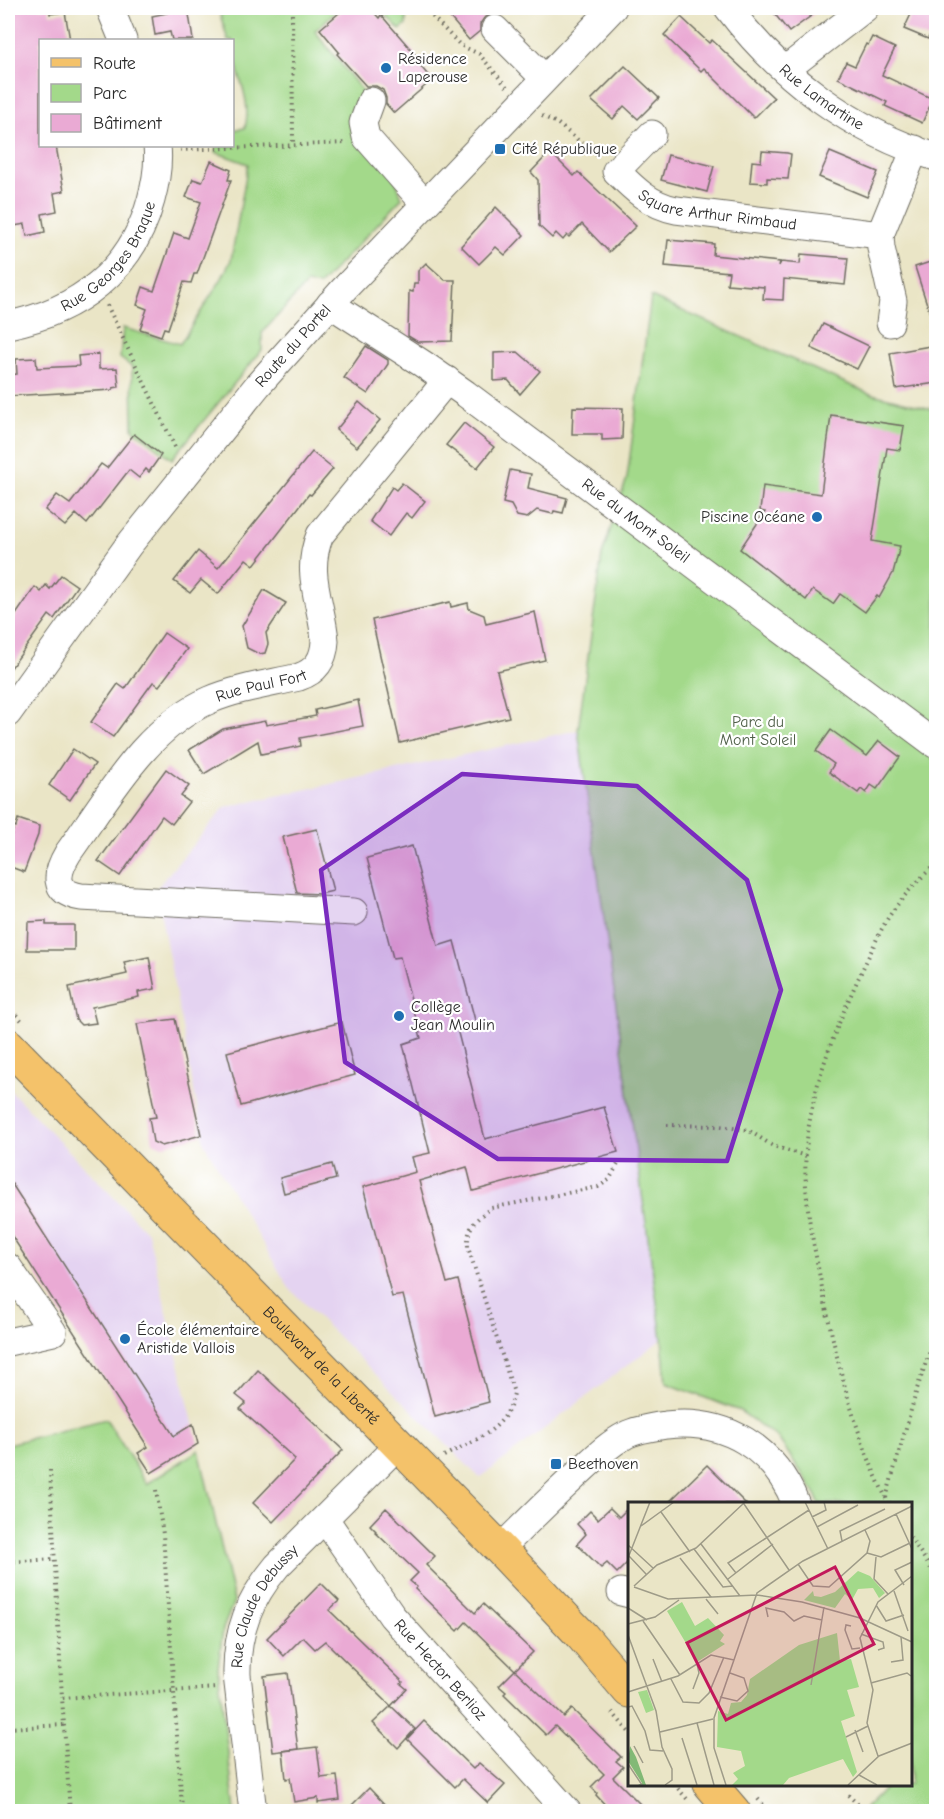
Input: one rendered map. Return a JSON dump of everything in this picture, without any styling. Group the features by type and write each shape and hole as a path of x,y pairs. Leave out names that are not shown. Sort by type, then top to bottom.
{"main road":[{"name":"Boulevard de la Liberté","path":"8,1045 500,1549 582,1636 628,1690"},
{"path":"711,1786 734,1812"}],"street":[{"path":"110,8 123,39"},
{"name":"Route du Portel","path":"8,713 100,583 258,385 330,304 613,8"},
{"name":"Rue Lamartine","path":"728,8 785,70 821,101 846,117 926,153"},
{"path":"785,70 864,8"},
{"path":"495,29 544,78"},
{"path":"371,101 363,123 363,129 370,143 425,204"},
{"path":"616,171 652,134"},
{"name":"Rue Georges Braque","path":"8,325 50,314 75,302 98,286 117,267 140,232 149,209 154,188 158,148"},
{"path":"890,323 893,301 880,235 926,153"},
{"name":"Square Arthur Rimbaud","path":"616,171 641,195 668,208 880,235"},
{"name":"Rue du Mont Soleil","path":"330,304 447,380 936,745"},
{"name":"Rue Paul Fort","path":"354,912 74,895 62,889 59,883 60,869 68,853 142,751 168,725 208,700 308,674 318,665 325,641 312,569 321,535 447,380"},
{"path":"8,1267 53,1332 8,1342"},
{"path":"500,1549 602,1451 629,1433 652,1427 675,1424 698,1425 722,1430 741,1438 761,1451 778,1469 795,1502"},
{"name":"Rue Claude Debussy","path":"253,1812 237,1665 240,1634 245,1616 255,1595 277,1566 399,1444"},
{"name":"Rue Hector Berlioz","path":"325,1519 392,1616 568,1812"}],"path":[{"path":"292,8 293,144"},
{"path":"424,8 460,45 479,54 514,96"},
{"path":"536,113 557,123 616,171"},
{"path":"234,146 370,143"},
{"path":"158,148 192,147"},
{"path":"98,286 187,472"},
{"path":"888,1502 855,1423 846,1391 810,1226 806,1156 812,1112 821,1077 856,982 888,917 908,892 936,864"},
{"path":"667,1125 718,1126 748,1130 773,1146 806,1156"},
{"path":"423,1469 488,1434 504,1418 512,1403 514,1393 468,1247 468,1233 477,1218 491,1208 598,1187 609,1180 618,1164"},
{"path":"886,1498 917,1389 936,1333"},
{"path":"50,1470 70,1812"},
{"path":"156,1490 163,1534 182,1808"},
{"path":"911,1540 936,1576"},
{"path":"8,1562 55,1559"},
{"path":"62,1698 238,1687"},
{"path":"8,1728 64,1725"},
{"path":"848,1795 866,1812"}],"highlighted area":[{"path":"462,774 637,786 747,880 781,990 727,1161 498,1159 345,1062 321,870"}],"shaded area":[{"name":"Collège Jean Moulin","path":"578,730 662,1339 480,1478 289,1288 204,1143 156,889 225,807"},
{"name":"École élémentaire Aristide Vallois","path":"8,1088 148,1233 198,1444 151,1473 138,1453 148,1446 8,1230"}],"green space":[{"path":"218,8 339,8 315,31 364,93 402,198 319,286 307,283 262,333 262,350 172,459 133,429 132,367 120,358 123,328 180,344 221,280 231,260 248,164 215,152 217,147 234,147 234,130 245,128 247,117 245,95 234,55 234,39 228,39"},
{"path":"379,8 406,8 406,25 400,30"},
{"name":"Parc du Mont Soleil","path":"651,297 868,393 936,410 936,1811 862,1811 887,1786 911,1786 911,1502 818,1502 814,1491 778,1438 740,1411 666,1383 662,1339 578,730 602,555 627,478"},
{"path":"106,1419 147,1484 199,1450 234,1601 223,1629 218,1669 235,1811 8,1811 8,1444"}],"building":[{"path":"8,8 49,8 50,14 65,12 70,39 39,39 39,147 56,147 64,191 54,193 57,211 42,214 45,232 27,236 25,224 8,227"},
{"path":"166,8 188,8 193,39 172,39 170,32 155,35 152,16 167,13"},
{"name":"Résidence Laperouse","path":"345,8 370,8 379,18 381,15 415,54 412,56 432,80 394,113 386,104 383,90 376,86 366,86 337,54 339,52 320,29"},
{"path":"442,8 507,8 499,14 492,14 484,18 480,24 480,31 469,40"},
{"path":"770,8 822,8 789,32"},
{"path":"914,8 936,8 936,20 928,39 904,29"},
{"path":"681,17 709,43 712,40 774,98 754,118 704,68 701,71 664,35"},
{"path":"872,37 895,48 882,75 933,99 922,123 885,106 887,102 838,78 846,62 855,66"},
{"path":"625,66 659,98 638,119 624,106 613,119 591,100"},
{"path":"762,151 791,154 788,179 767,178 767,183 750,182 752,161 761,162"},
{"path":"550,152 574,176 578,172 636,226 609,252 582,224 563,240 556,233 552,238 539,226 538,180 531,172"},
{"path":"830,152 878,172 867,197 819,177"},
{"path":"668,155 714,166 707,192 661,180"},
{"path":"211,161 231,170 228,180 231,180 197,274 194,274 191,283 184,282 168,329 164,328 161,336 140,329 147,309 137,305 143,287 154,291 174,233 188,238 201,202 186,197 193,179 202,182"},
{"path":"496,207 524,235 505,255 496,247 479,264 461,246"},
{"path":"668,240 714,244 713,255 780,262 779,266 781,262 800,264 801,254 848,258 845,285 784,279 783,300 763,299 764,287 727,284 729,272 665,266"},
{"path":"936,260 936,322 933,323 915,267"},
{"path":"426,263 445,280 455,280 452,341 418,342 408,336 409,291 413,292 414,283 418,283 418,271"},
{"path":"823,324 869,346 857,369 811,348"},
{"path":"936,345 936,383 896,389 890,353"},
{"path":"366,346 388,360 388,364 368,394 344,378"},
{"path":"518,352 540,371 520,394 508,380 494,381 494,353"},
{"path":"99,354 99,369 117,368 119,387 113,390 8,396 8,375 17,374 16,359 36,358 37,368 79,366 78,356"},
{"path":"359,402 380,420 357,447 336,430"},
{"path":"573,407 623,408 622,439 602,440 602,434 572,434"},
{"name":"Piscine Océane","path":"831,415 904,426 900,450 887,448 872,541 900,546 893,573 879,598 877,596 865,612 840,594 833,604 813,590 806,600 740,549 765,512 760,511 763,486 821,494"},
{"path":"464,423 494,447 477,468 446,445"},
{"path":"134,434 161,455 149,472 146,469 139,478 129,470 87,524 76,514 65,526 45,510 57,495 70,504 101,464 107,468"},
{"path":"312,452 333,469 311,495 309,494 254,565 246,559 218,594 201,580 190,593 174,581 198,551 218,568"},
{"path":"510,470 531,474 528,488 567,498 563,513 554,511 553,514 537,510 527,518 517,516 511,505 503,503"},
{"path":"402,483 425,501 412,518 406,513 389,536 370,521 392,487 396,490"},
{"path":"61,575 77,586 54,619 49,615 8,672 8,626 35,587 41,592 46,585 50,589"},
{"path":"264,590 286,603 266,633 268,644 265,653 259,654 247,648 242,626"},
{"path":"450,602 451,607 468,603 469,609 484,615 486,624 535,612 545,660 497,671 509,717 400,743 372,620"},
{"path":"164,633 187,649 159,686 153,682 113,737 91,722 118,684 125,689"},
{"path":"358,700 363,726 300,738 301,746 261,754 258,741 204,774 189,750 223,729 265,721 266,725 316,716 315,710"},
{"path":"831,730 867,756 879,741 900,757 877,789 871,785 866,793 861,789 858,793 829,772 834,764 816,751"},
{"path":"73,749 95,764 70,800 49,785"},
{"path":"166,769 189,786 181,796 189,802 172,824 162,816 120,876 98,861"},
{"path":"18,819 39,826 38,835 24,872 8,866 8,846"},
{"path":"317,829 333,891 320,894 297,893 283,837"},
{"path":"412,846 438,946 454,941 476,1024 457,1029 485,1139 604,1107 618,1152 473,1191 467,1167 419,1181 447,1283 458,1280 489,1402 435,1417 403,1295 392,1297 363,1187 416,1172 412,1157 430,1153 403,1044 421,1038 400,957 393,958 367,858"},
{"path":"46,921 46,925 74,925 74,950 27,950 28,922"},
{"path":"149,957 155,989 138,992 139,997 92,1007 96,1023 81,1025 76,1020 69,987 127,974 124,962"},
{"path":"175,1019 201,1135 162,1146 153,1142 149,1118 156,1117 137,1024"},
{"path":"342,1022 355,1075 241,1106 227,1052"},
{"path":"332,1164 336,1179 284,1193 280,1178"},
{"path":"8,1178 174,1436 193,1424 198,1444 151,1473 138,1453 148,1447 8,1230"},
{"path":"258,1370 343,1450 273,1522 253,1503 295,1459 240,1409 246,1403 236,1395"},
{"path":"707,1465 744,1502 669,1502"},
{"path":"386,1508 435,1556 426,1565 475,1613 483,1604 533,1652 515,1670 466,1622 458,1631 415,1589 417,1587 410,1581 418,1573 370,1525"},
{"path":"610,1508 619,1517 628,1508 628,1562 617,1573 607,1563 601,1568 577,1544 586,1534 577,1524 590,1511 598,1519"},
{"path":"321,1583 339,1601 329,1610 403,1682 401,1684 407,1689 391,1706 325,1641 315,1649 303,1637 284,1656 267,1638"},
{"path":"515,1670 564,1717 572,1709 621,1757 616,1761 623,1767 613,1777 648,1812 612,1812 596,1795 597,1793 591,1787 604,1774 555,1726 546,1735 504,1694 506,1692 499,1686"},
{"path":"288,1673 298,1749 273,1752 264,1676"},
{"path":"391,1706 415,1729 398,1748 373,1723"},
{"path":"424,1721 473,1769 479,1763 505,1785 488,1803 463,1779 455,1787 407,1739"},
{"path":"317,1747 321,1778 337,1776 340,1800 318,1803 318,1798 294,1802 290,1778 286,1779 283,1751"},
{"path":"369,1788 392,1812 345,1812"}],"place":[{"name":"Résidence Laperouse","path":"386,68"},
{"name":"Cité République","path":"500,149"},
{"name":"Piscine Océane","path":"817,517"},
{"name":"Collège Jean Moulin","path":"399,1016"},
{"name":"École élémentaire Aristide Vallois","path":"125,1339"},
{"name":"Beethoven","path":"556,1464"}]}
